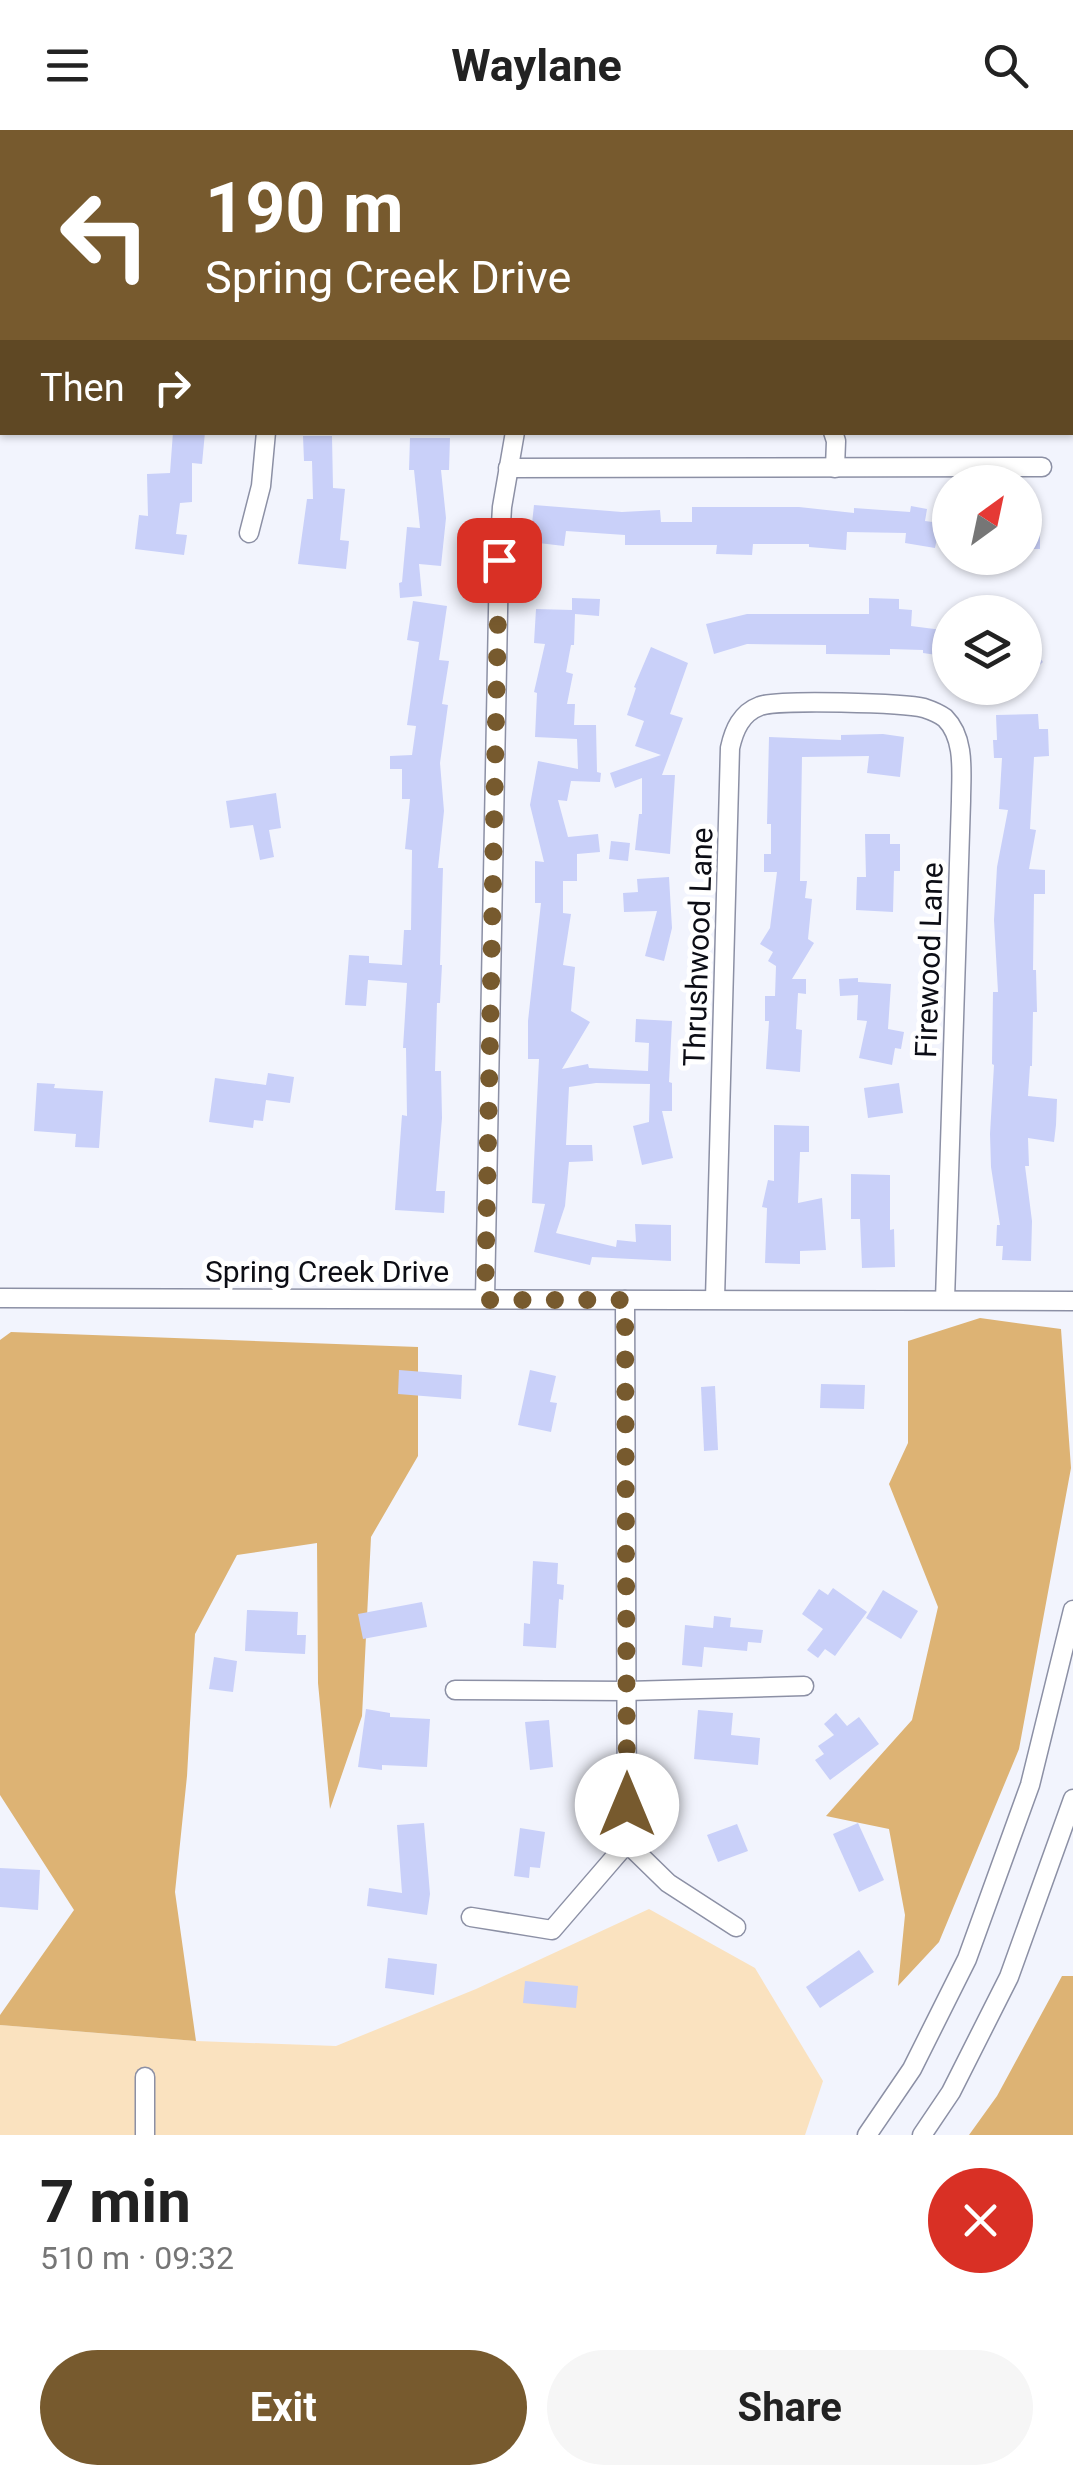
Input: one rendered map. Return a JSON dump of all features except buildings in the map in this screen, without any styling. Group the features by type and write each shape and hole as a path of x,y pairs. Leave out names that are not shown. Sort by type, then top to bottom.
{"street":[{"path":"248,532 261,486 266,435"},
{"path":"485,1300 499,560 514,435"},
{"path":"834,435 835,468"},
{"path":"508,468 932,468"},
{"name":"Thrushwood Lane","path":"716,1299 733,732 756,706 774,702 855,704"},
{"name":"Firewood Lane","path":"855,704 922,708 944,718 958,741 961,757 945,1300"},
{"name":"Spring Creek Drive","path":"0,1298 1073,1301"},
{"path":"471,1918 552,1930 627,1843 625,1300"},
{"path":"867,2135 912,2069 968,1959 1030,1784 1073,1610"},
{"path":"455,1690 804,1686"},
{"path":"922,2135 951,2092 1009,1977 1073,1799"},
{"path":"627,1843 668,1883 736,1927"},
{"path":"145,2077 145,2135"}],"shaded area":[{"path":"980,1318 1061,1329 1071,1468 1019,1749 939,1942 898,1986 905,1915 889,1829 826,1816 912,1720 938,1607 889,1484 908,1443 908,1341"},
{"path":"11,1332 418,1347 418,1456 371,1537 362,1716 330,1809 318,1683 317,1543 237,1555 195,1634 175,1892 196,2041 0,2025 0,2015 74,1910 0,1795 0,1340"},
{"path":"649,1909 755,1968 823,2081 805,2135 0,2135 0,2025 196,2041 336,2046 476,1989"},
{"path":"1062,1976 1073,1976 1073,2135 969,2135 997,2096"}],"route":[{"path":"499,560 485,1300 625,1300 627,1805"}]}
